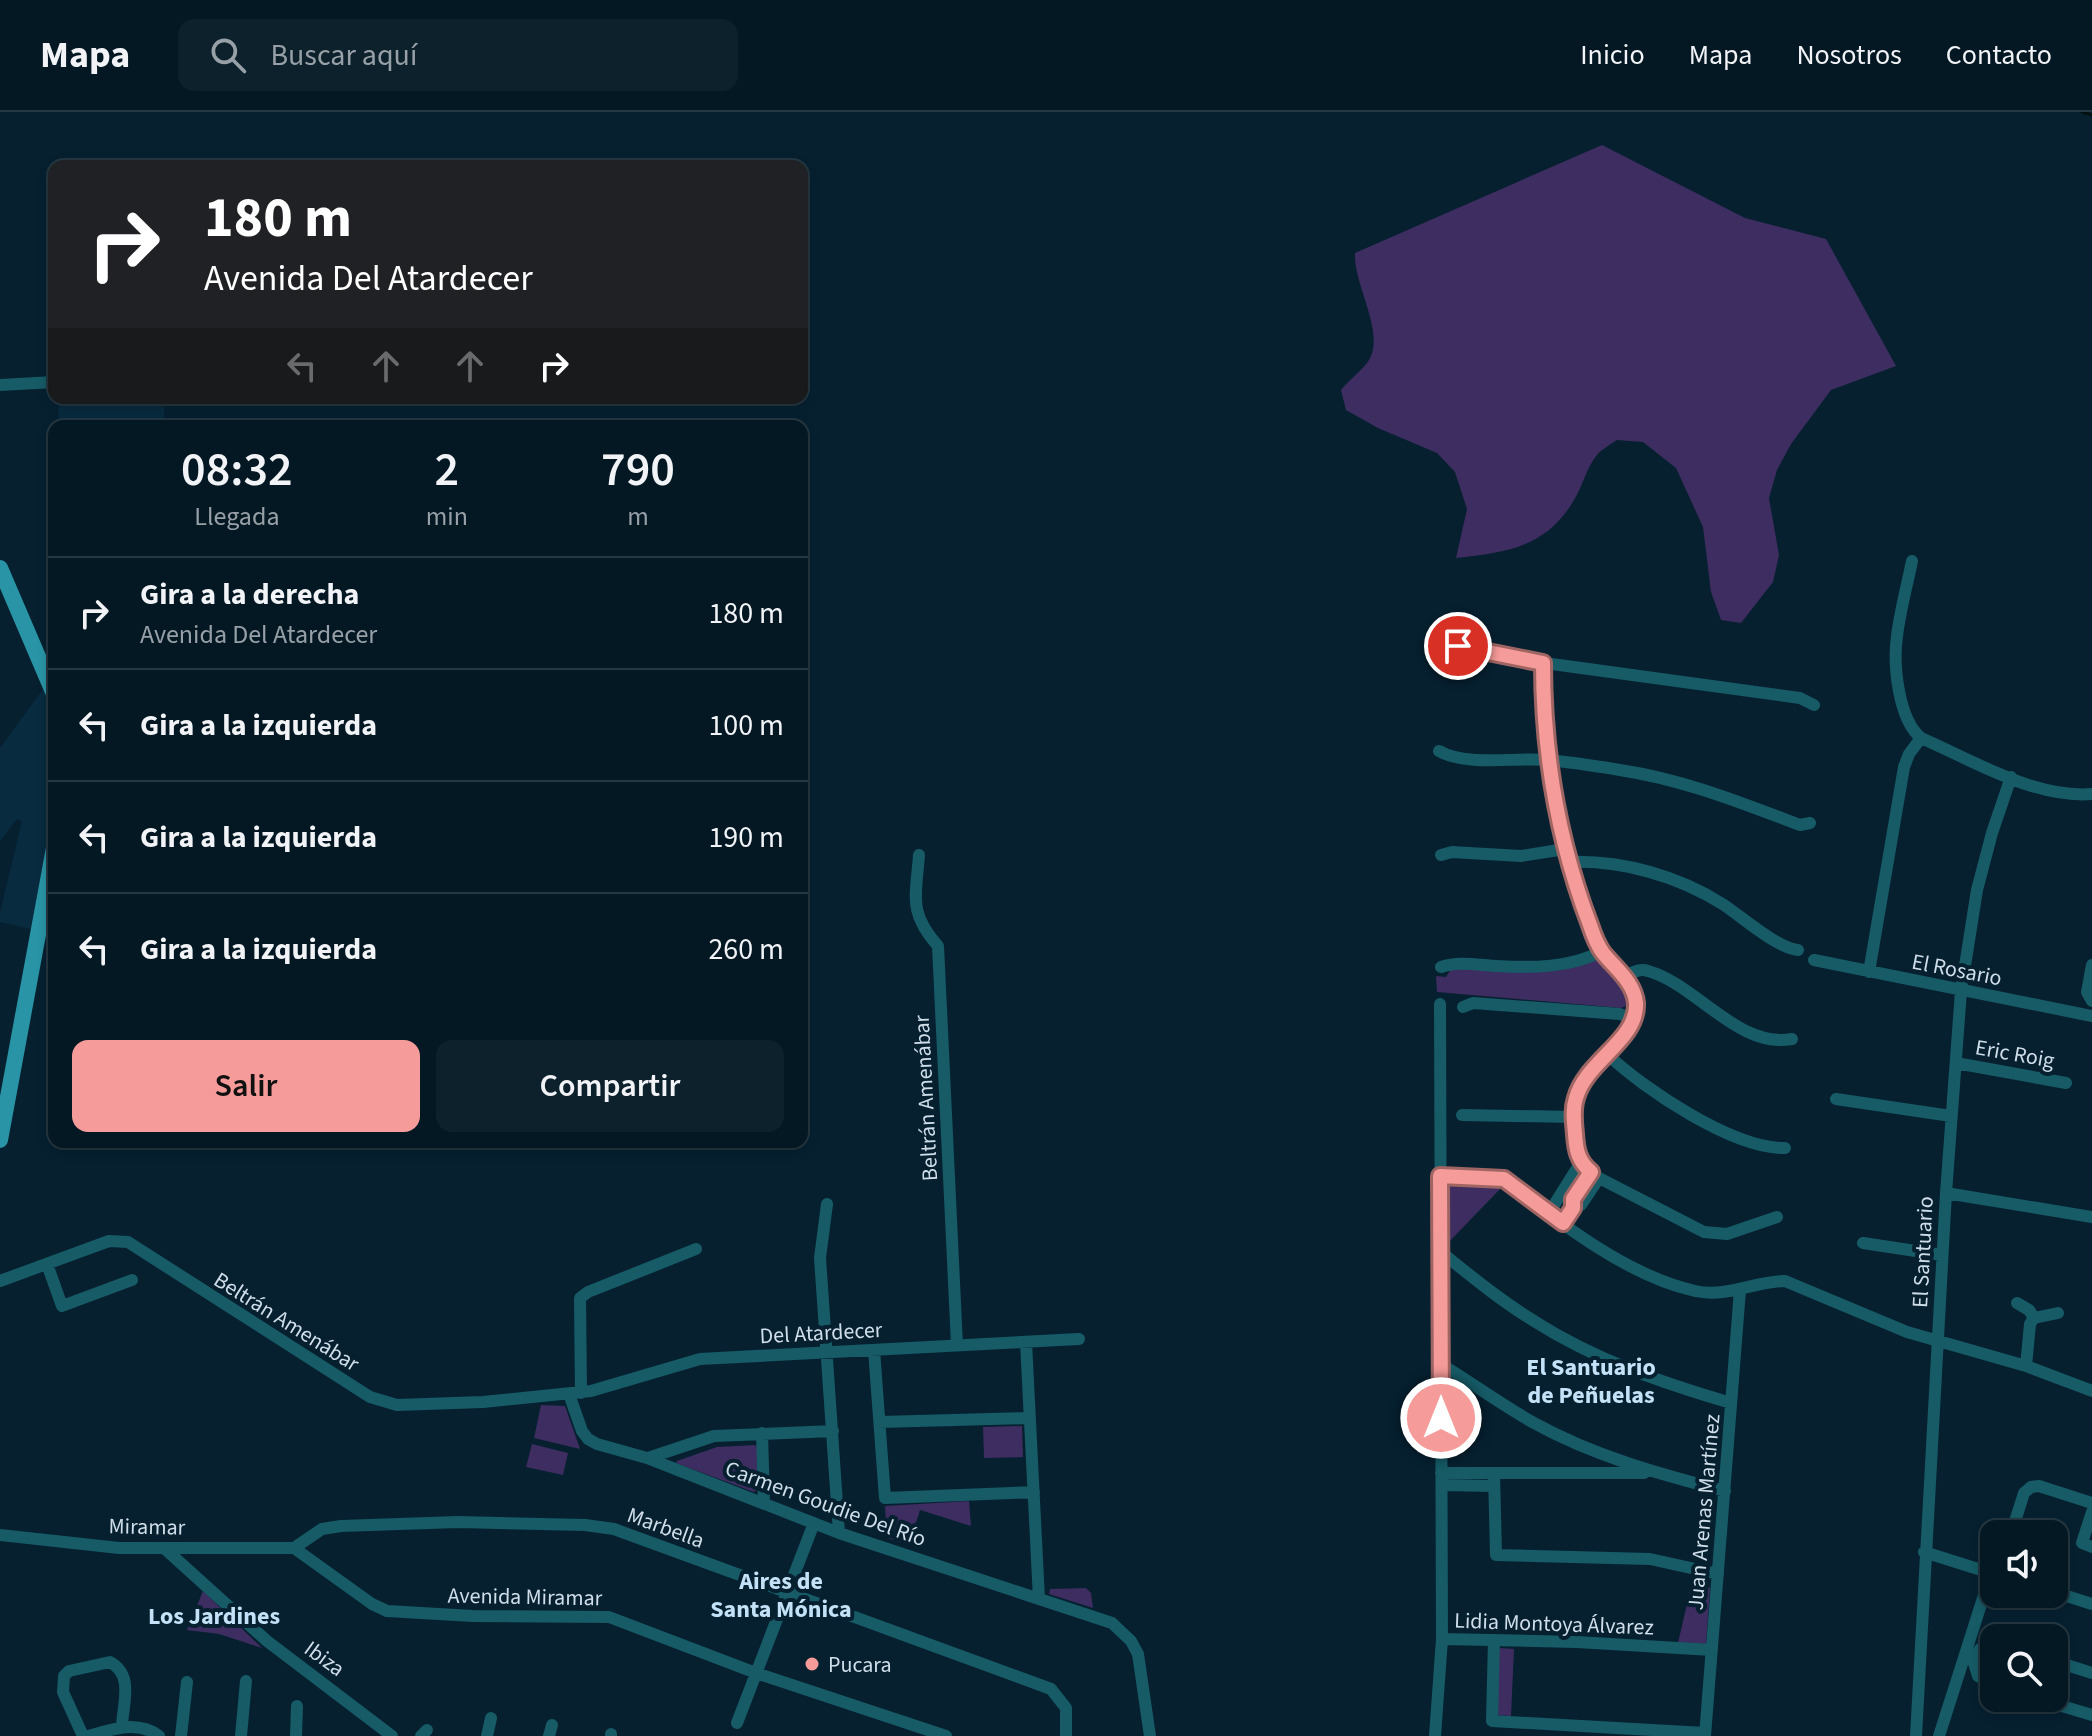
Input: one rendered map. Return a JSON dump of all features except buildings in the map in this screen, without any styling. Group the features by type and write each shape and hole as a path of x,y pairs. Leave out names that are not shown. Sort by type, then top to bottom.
{"main road":[{"path":"0,568 5,593 48,682"},
{"path":"0,1140 48,880"}],"street":[{"path":"0,385 48,382"},
{"path":"1912,561 1896,639 1903,711 1908,725 1921,738 2011,777 2055,792 2092,794"},
{"path":"1438,647 1447,644 1543,663 1800,698 1814,705"},
{"path":"1543,663 1549,760 1567,855 1586,916 1602,951 1624,976 1636,1001 1633,1019 1624,1035 1593,1066 1583,1081 1573,1107 1576,1146 1581,1162 1595,1175 1704,1232 1727,1234 1777,1217"},
{"path":"1869,972 1904,767 1912,748 1921,738"},
{"path":"1439,751 1452,756 1486,760 1549,760 1678,780 1800,825 1810,823"},
{"name":"El Santuario","path":"1916,1733 1942,1255 1961,991 1977,890 2011,777"},
{"path":"1441,855 1452,852 1567,855 1677,880 1719,902 1781,944 1798,950"},
{"name":"Beltrán Amenábar","path":"919,855 915,907 923,930 938,946 957,1345"},
{"path":"1441,967 1453,963 1551,966 1589,958 1602,951"},
{"name":"El Rosario","path":"1814,960 2092,1016"},
{"path":"2092,965 2087,992 2092,1001"},
{"path":"1624,976 1638,970 1647,971 1688,992 1707,1007 1758,1036 1777,1041 1792,1039"},
{"path":"1463,1007 1473,1003 1561,1009 1620,1014 1633,1019"},
{"path":"1435,1736 1442,1639 1440,1004"},
{"path":"1607,1054 1633,1077 1694,1116 1759,1145 1785,1148"},
{"name":"Eric Roig","path":"1956,1063 2066,1083"},
{"path":"1836,1099 1951,1116"},
{"path":"1462,1115 1574,1117"},
{"path":"1549,1213 1581,1162"},
{"path":"1563,1223 1573,1208 1572,1201 1595,1175"},
{"path":"1440,1176 1504,1179 1609,1253 1677,1285 1710,1293 1785,1281 1938,1343 2026,1366 2092,1391"},
{"path":"1946,1193 2092,1217"},
{"path":"827,1204 820,1258 839,1533"},
{"name":"Beltrán Amenábar","path":"0,1281 109,1241 128,1242 335,1375 385,1403 483,1402 575,1394"},
{"path":"1863,1243 1942,1255"},
{"name":"Carmen Goudie Del Río","path":"696,1249 588,1292 580,1298 575,1394 582,1431 588,1439 647,1458 839,1533 1112,1623 1123,1631 1138,1654 1150,1736"},
{"path":"1441,1252 1531,1320 1565,1339 1632,1371 1731,1403"},
{"path":"47,1264 62,1306 132,1280"},
{"name":"Juan Arenas Martínez","path":"1705,1734 1740,1290"},
{"path":"2017,1303 2029,1310 2034,1318"},
{"path":"2026,1366 2030,1324 2034,1318 2058,1313"},
{"name":"Del Atardecer","path":"575,1394 700,1359 1079,1339"},
{"path":"1026,1342 1039,1599"},
{"path":"874,1350 885,1498 1034,1492"},
{"path":"1441,1364 1535,1423 1571,1441 1651,1472 1725,1491"},
{"path":"880,1422 1030,1418"},
{"path":"647,1458 714,1436 833,1431"},
{"path":"762,1433 764,1503"},
{"path":"1442,1479 1494,1480 1651,1472"},
{"path":"1494,1480 1496,1555 1650,1559 1718,1574"},
{"path":"2015,1520 2029,1487 2039,1486 2092,1503"},
{"path":"2092,1512 2082,1543 2092,1547"},
{"name":"Marbella","path":"294,1548 316,1532 334,1526 458,1522 595,1526 633,1535 786,1594 1051,1689 1066,1708 1066,1736"},
{"path":"737,1723 814,1523"},
{"name":"Miramar","path":"0,1535 119,1548 294,1548"},
{"name":"Ibiza","path":"164,1548 267,1641 392,1736"},
{"name":"Avenida Miramar","path":"294,1548 372,1604 387,1611 473,1616 609,1617 756,1673 946,1736"},
{"path":"1924,1552 1980,1569"},
{"path":"2068,1595 2091,1599"},
{"path":"1916,1733 1938,1736 1970,1655 1983,1608"},
{"name":"Lidia Montoya Álvarez","path":"1442,1639 1712,1650"},
{"path":"1494,1640 1492,1721 1705,1734"},
{"path":"1970,1655 1980,1648"},
{"path":"1970,1655 1980,1677"},
{"path":"122,1726 125,1677 121,1669 110,1662 69,1671 64,1676 62,1688 86,1736 122,1726 148,1730 159,1736"},
{"path":"2068,1665 2092,1673"},
{"path":"241,1736 246,1681"},
{"path":"181,1736 187,1682"},
{"path":"296,1736 297,1706"},
{"path":"2068,1708 2092,1715"},
{"path":"487,1736 491,1718"}],"shaded area":[{"path":"1602,145 1745,218 1826,239 1896,366 1831,390 1791,444 1777,470 1769,498 1779,555 1773,582 1741,623 1721,620 1711,592 1703,527 1676,468 1643,442 1617,440 1599,453 1563,516 1538,538 1508,550 1456,558 1467,509 1455,472 1437,453 1378,428 1346,410 1341,390 1367,363 1374,339 1355,253"},
{"path":"58,404 164,404 164,420 59,420"},
{"path":"44,688 48,697 48,837 31,929 0,922 22,821 17,819 0,841 0,748"},
{"path":"1605,960 1623,980 1630,1001 1621,1008 1437,992 1436,976 1446,977 1451,969"},
{"path":"1454,1184 1502,1187 1445,1246 1447,1188"},
{"path":"541,1405 565,1406 580,1449 534,1438"},
{"path":"1022,1426 1023,1457 984,1458 983,1427"},
{"path":"532,1444 568,1453 563,1475 526,1467"},
{"path":"755,1445 758,1449 759,1488 754,1492 676,1463 717,1447"},
{"path":"969,1501 971,1526 920,1510 909,1545 887,1538 885,1506"},
{"path":"1692,1582 1710,1588 1706,1644 1678,1643"},
{"path":"1086,1588 1091,1593 1093,1608 1049,1594 1050,1589"},
{"path":"203,1591 262,1648 219,1634 187,1630"},
{"path":"1499,1648 1514,1649 1511,1716 1495,1715"}],"waterway":[{"path":"2082,112 2092,115"}],"place":[{"name":"Pucara","path":"812,1664"}],"district":[{"name":"El Santuario de Peñuelas","path":"1591,1381"},
{"name":"Aires de Santa Mónica","path":"781,1595"},
{"name":"Los Jardines","path":"214,1616"}],"route":[{"path":"1441,1418 1440,1176 1504,1179 1563,1223 1573,1208 1573,1199 1591,1172 1581,1162 1576,1146 1573,1107 1576,1095 1593,1066 1629,1028 1636,1001 1628,981 1598,945 1569,862 1549,760 1543,663 1458,646"}]}
